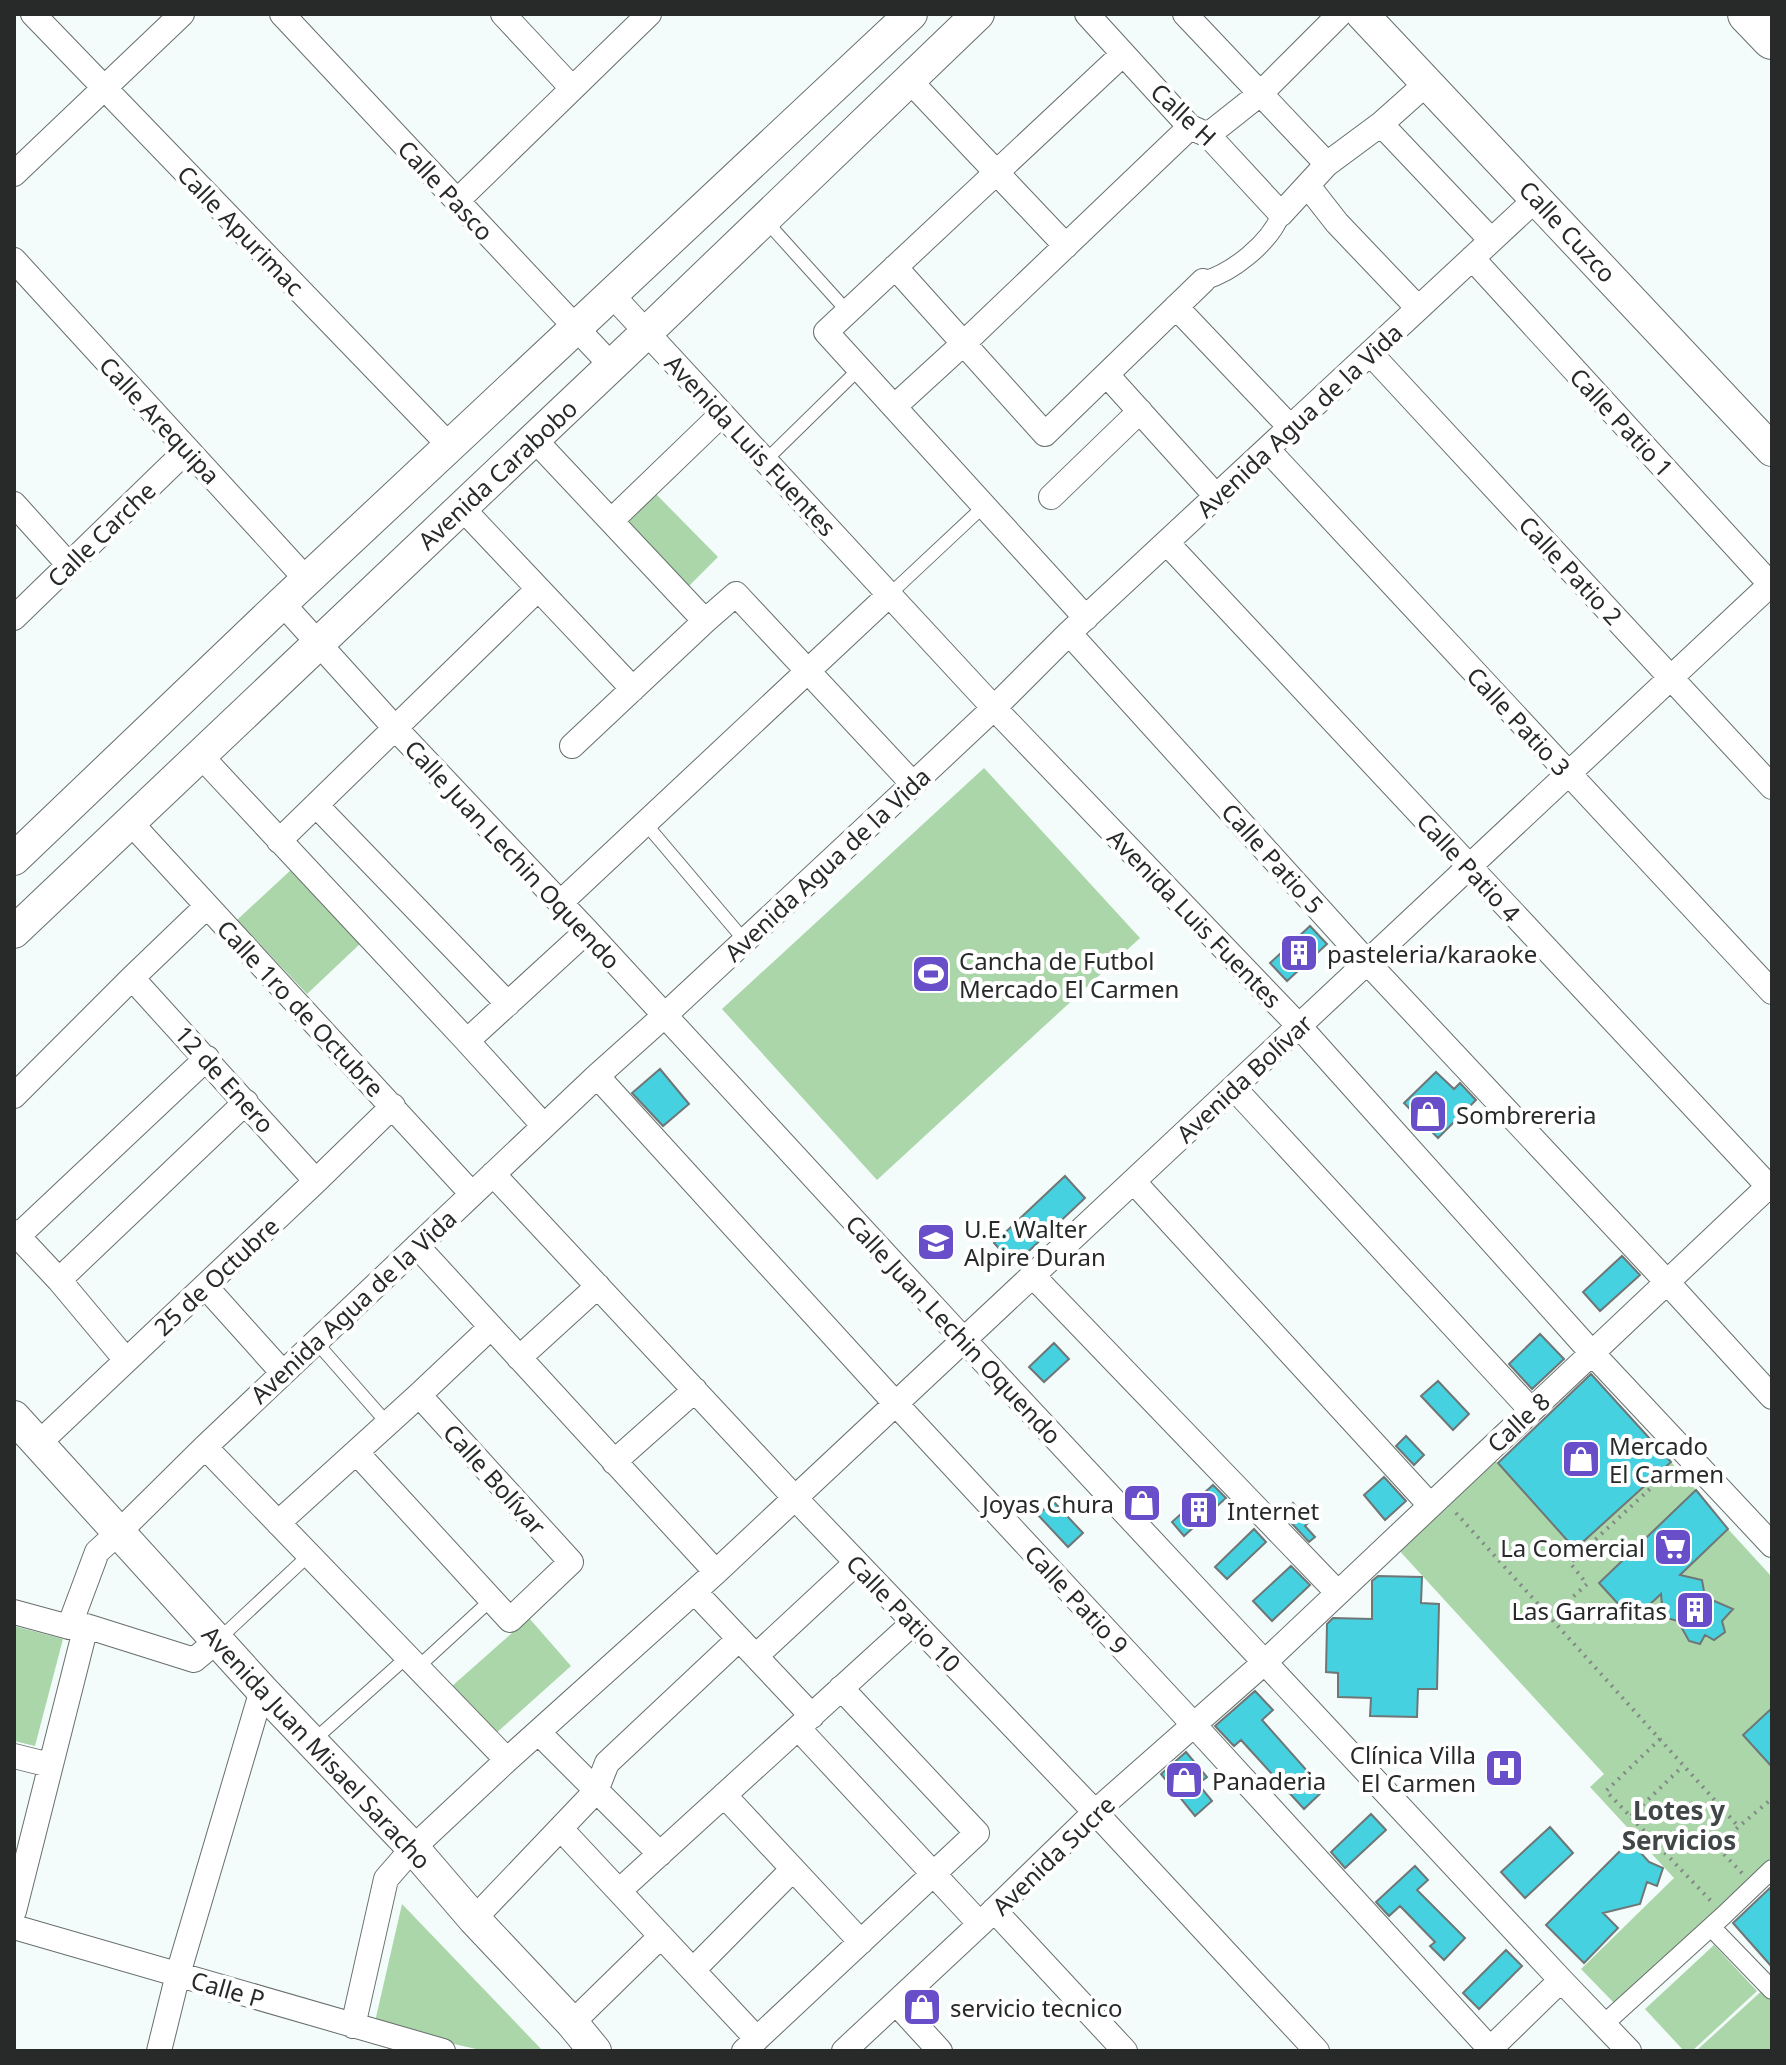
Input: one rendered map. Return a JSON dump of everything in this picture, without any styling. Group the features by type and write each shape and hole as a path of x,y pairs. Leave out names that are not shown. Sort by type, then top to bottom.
{"main road":[{"path":"1748,14 1772,39"}],"street":[{"name":"Calle Apurimac","path":"33,14 450,446"},
{"path":"14,174 182,14"},
{"name":"Calle Pasco","path":"282,14 611,365"},
{"path":"503,14 572,88"},
{"path":"457,201 649,14"},
{"path":"14,859 282,603 911,14"},
{"name":"Avenida Carabobo","path":"14,932 978,14"},
{"name":"Calle H","path":"1087,14 1281,214"},
{"path":"1185,14 1327,164"},
{"path":"894,407 1066,246 1199,131 1261,93 1340,14"},
{"name":"Calle Cuzco","path":"1362,14 1772,450"},
{"path":"848,312 1123,54"},
{"path":"910,81 1066,246"},
{"path":"895,267 1045,434 1203,281 1226,272 1253,251 1276,226 1281,214 1327,164 1381,124 1427,83"},
{"path":"1381,124 1491,240"},
{"path":"1308,186 1337,223 1418,308"},
{"name":"Avenida Agua de la Vida","path":"14,1911 97,1552 597,1076 1537,198"},
{"name":"Calle Patio 1","path":"1472,258 1772,584"},
{"name":"Calle Arequipa","path":"14,260 307,580"},
{"name":"Avenida Luis Fuentes","path":"612,295 994,708 1299,1026 1592,1353 1772,1545"},
{"path":"1176,307 1290,427"},
{"name":"Calle Patio 5","path":"848,312 826,332 984,506 1078,626 1367,962 1772,1397"},
{"name":"Calle Patio 2","path":"1370,353 1772,787"},
{"path":"1107,375 1216,496"},
{"path":"1051,497 1140,411"},
{"path":"611,521 722,414"},
{"path":"534,439 705,621"},
{"name":"Calle Patio 3","path":"1267,449 1772,992"},
{"name":"Calle Carche","path":"14,618 187,450"},
{"path":"14,504 69,565"},
{"path":"462,508 633,689"},
{"name":"Calle Patio 4","path":"1167,543 1771,1187"},
{"name":"Avenida Bolívar","path":"716,1572 1772,584"},
{"path":"279,841 538,589"},
{"path":"572,746 736,594 913,784"},
{"path":"560,903 889,595"},
{"name":"Calle Juan Lechin Oquendo","path":"282,603 964,1340 1629,2051"},
{"path":"200,755 544,1126"},
{"path":"316,805 508,1004"},
{"name":"Calle 1ro de Octubre","path":"130,822 472,1194"},
{"path":"15,1092 207,906"},
{"path":"467,1041 587,931"},
{"name":"12 de Enero","path":"132,978 316,1181"},
{"path":"126,1360 16,1234 207,1058"},
{"name":"Calle Patio 9","path":"597,1076 1490,2050"},
{"path":"1234,1088 1531,1410"},
{"path":"59,1280 246,1102"},
{"name":"25 de Octubre","path":"26,1440 126,1360 393,1106"},
{"name":"Calle Patio 10","path":"493,1174 1317,2051"},
{"path":"1134,1182 1438,1504"},
{"name":"Calle 8","path":"1265,1662 1438,1504 1531,1410 1771,1187"},
{"path":"353,2026 386,1879 413,1848 507,1760 716,1572 417,1246"},
{"path":"1033,1276 1338,1593"},
{"path":"205,1286 283,1373"},
{"path":"519,1358 598,1286"},
{"path":"278,1523 491,1327"},
{"path":"614,1462 695,1390"},
{"name":"Calle Bolívar","path":"419,1395 571,1562 510,1620 492,1599"},
{"name":"Avenida Juan Misael Saracho","path":"14,1417 26,1440 119,1532 262,1690 413,1848 595,2051"},
{"path":"205,1447 507,1760"},
{"path":"356,1452 492,1599"},
{"path":"474,1919 596,1791 607,1763 856,1563"},
{"path":"695,1592 748,1648 805,1722 933,1874 987,1917 1125,2051"},
{"path":"14,1612 194,1660 218,1640"},
{"path":"619,1891 913,1623"},
{"name":"Avenida Sucre","path":"844,2051 1095,1812 1265,1662"},
{"path":"561,1829 693,1970 751,2045 977,1833 841,1688"},
{"path":"159,2051 178,1974 262,1690"},
{"path":"538,1732 660,1854"},
{"path":"14,1756 50,1765"},
{"path":"724,1795 861,1942"},
{"path":"693,1970 793,1869"},
{"path":"1604,2024 1772,1869"},
{"path":"1718,1921 1772,1990"},
{"name":"Calle P","path":"14,1927 443,2051"},
{"path":"572,2023 661,1936"},
{"path":"1490,2050 1561,1980"},
{"path":"896,2003 940,2051"}],"lane":[{"path":"765,220 848,312"},
{"path":"765,461 859,369"},
{"path":"889,595 984,506"},
{"path":"645,823 745,941"},
{"path":"316,1342 388,1424"},
{"path":"218,1640 309,1555"},
{"path":"312,1743 492,1599"}],"path":[{"path":"1550,1618 1587,1584 1570,1563 1666,1474"},
{"path":"1438,1504 1550,1618 1738,1826"},
{"path":"1660,1739 1606,1791 1631,1816 1718,1921"},
{"path":"1631,1816 1683,1766"},
{"path":"1754,1886 1716,1846 1769,1801 1772,1805"}],"green space":[{"path":"652,490 718,557 688,587 623,519"},
{"name":"Cancha de Futbol Mercado El Carmen","path":"984,768 1140,938 877,1180 722,1009"},
{"path":"293,868 362,942 307,994 237,920"},
{"path":"1491,1456 1575,1549 1671,1462 1696,1490 1599,1582 1633,1619 1728,1529 1772,1577 1772,1708 1743,1735 1772,1767 1772,1857 1615,2004 1581,1969 1674,1878 1590,1787 1604,1774 1396,1547"},
{"path":"529,1618 571,1666 494,1735 451,1687"},
{"path":"14,1626 63,1639 35,1746 14,1741"},
{"path":"402,1904 543,2051 485,2051 374,2026"},
{"path":"1714,1945 1757,1991 1692,2051 1684,2051 1645,2009"},
{"path":"1766,1987 1772,1994 1772,2051 1696,2051"}],"building":[{"name":"pasteleria/karaoke","path":"1310,926 1327,944 1287,981 1270,963"},
{"path":"660,1069 689,1104 663,1126 632,1093"},
{"path":"1436,1072 1454,1089 1460,1083 1476,1100 1438,1138 1404,1103"},
{"path":"1065,1176 1085,1198 1014,1265 994,1243"},
{"path":"1622,1256 1640,1275 1600,1311 1583,1292"},
{"path":"1540,1334 1564,1359 1532,1389 1509,1364"},
{"path":"1054,1343 1069,1359 1044,1382 1029,1367"},
{"name":"Mercado El Carmen","path":"1591,1374 1671,1462 1575,1549 1498,1463"},
{"path":"1438,1381 1469,1414 1453,1430 1421,1396"},
{"path":"1406,1436 1424,1455 1414,1465 1396,1446"},
{"path":"1384,1477 1406,1501 1385,1520 1364,1495"},
{"name":"Internet","path":"1213,1485 1226,1498 1184,1536 1172,1522"},
{"name":"La Comercial","path":"1696,1490 1728,1529 1680,1575 1702,1580 1705,1597 1733,1609 1722,1621 1725,1632 1714,1640 1705,1635 1700,1644 1689,1641 1678,1621 1663,1617 1661,1594 1633,1620 1599,1583"},
{"path":"1053,1501 1083,1533 1068,1547 1038,1515"},
{"path":"1293,1503 1309,1522 1305,1526 1315,1537 1309,1542 1282,1513"},
{"path":"1254,1529 1266,1542 1227,1579 1215,1567"},
{"path":"1291,1566 1310,1585 1272,1621 1253,1601"},
{"path":"1378,1576 1422,1577 1421,1603 1439,1604 1437,1689 1418,1689 1417,1717 1370,1716 1371,1698 1338,1697 1338,1673 1326,1672 1327,1624 1333,1618 1372,1619 1372,1581"},
{"path":"1255,1691 1273,1710 1262,1720 1324,1790 1304,1809 1241,1740 1234,1746 1215,1726"},
{"path":"1772,1708 1772,1767 1743,1735"},
{"name":"Panaderia","path":"1186,1752 1207,1777 1198,1784 1212,1801 1195,1816 1161,1774"},
{"path":"1371,1814 1386,1830 1345,1868 1331,1852"},
{"path":"1550,1827 1573,1853 1525,1898 1501,1872"},
{"path":"1630,1841 1649,1862 1663,1868 1657,1886 1647,1882 1640,1904 1603,1913 1618,1928 1584,1963 1546,1925"},
{"path":"1415,1866 1428,1880 1417,1890 1465,1938 1444,1960 1430,1946 1435,1942 1400,1906 1389,1916 1376,1902"},
{"path":"1772,1886 1772,1967 1733,1923"},
{"path":"1506,1950 1522,1966 1479,2009 1463,1993"}],"place":[{"name":"pasteleria/karaoke","path":"1299,953"},
{"name":"Cancha de Futbol Mercado El Carmen","path":"931,974"},
{"name":"Sombrereria","path":"1428,1114"},
{"name":"U.E. Walter Alpire Duran","path":"936,1242"},
{"name":"Mercado El Carmen","path":"1581,1459"},
{"name":"Joyas Chura","path":"1142,1503"},
{"name":"Internet","path":"1199,1510"},
{"name":"La Comercial","path":"1673,1547"},
{"name":"Las Garrafitas","path":"1695,1610"},
{"name":"Clínica Villa El Carmen","path":"1504,1768"},
{"name":"Panaderia","path":"1184,1780"},
{"name":"servicio tecnico","path":"922,2007"}],"district":[{"name":"Lotes y Servicios","path":"1679,1825"}]}
